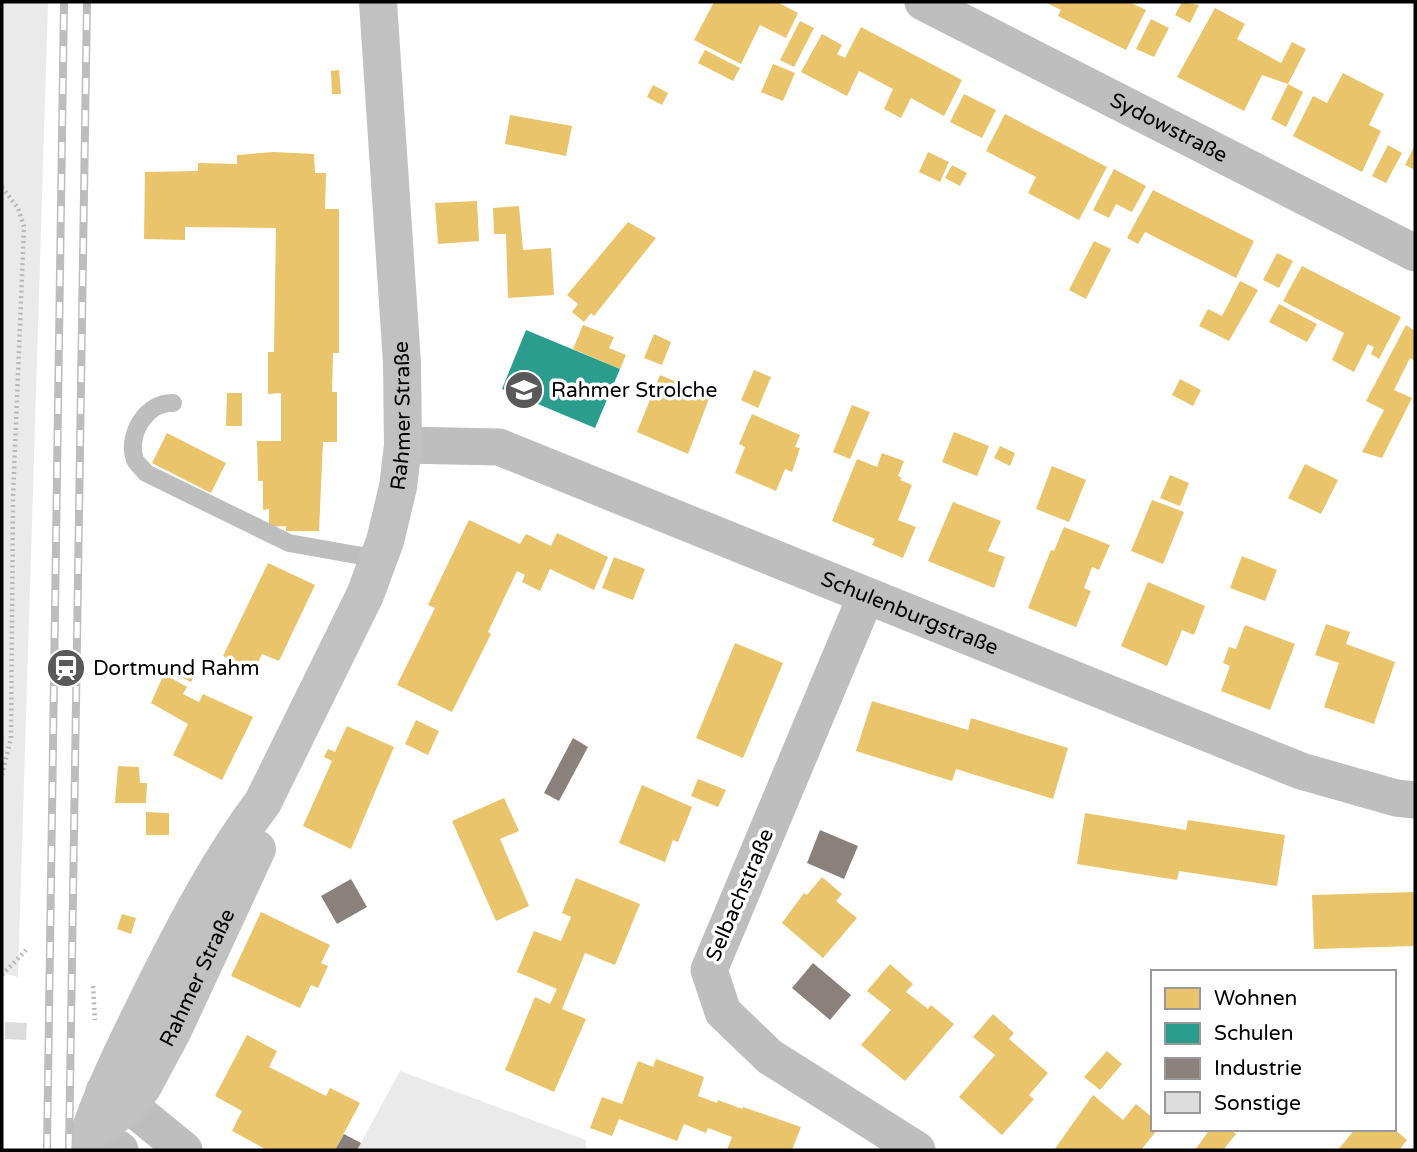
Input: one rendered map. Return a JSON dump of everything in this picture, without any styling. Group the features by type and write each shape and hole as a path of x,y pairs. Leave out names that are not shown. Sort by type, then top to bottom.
{"main road":[{"name":"Rahmer Straße","path":"94,1144 117,1098 178,941 247,824 264,802 379,559 398,486 403,445 402,363 378,2"}],"street":[{"name":"Sydowstraße","path":"923,2 1415,253"},
{"name":"Schulenburgstraße","path":"403,445 499,447 1301,771 1396,798 1415,800"},
{"name":"Selbachstraße","path":"866,596 709,970 723,1012 770,1057 918,1150"},
{"path":"117,1098 184,1150"}],"lane":[{"path":"173,402 160,402 149,410 139,425 134,444 135,460 146,473 289,543 379,559"}],"path":[{"path":"2,187 18,208 24,227 13,497 11,738 2,775"},
{"path":"2,975 26,950"},
{"path":"93,986 95,1033"}],"shaded area":[{"path":"2,2 48,2 18,977 2,973"},
{"path":"400,1071 586,1140 586,1150 357,1150"}],"building: Wohnen":[{"path":"714,2 777,2 798,13 786,38 760,25 741,64 694,40"},
{"path":"1045,2 1129,2 1146,10 1126,50 1058,16 1061,10"},
{"path":"1182,2 1199,5 1190,23 1175,15"},
{"path":"1215,8 1245,24 1237,39 1281,63 1292,42 1306,49 1288,84 1262,75 1244,111 1177,77"},
{"path":"1151,19 1169,28 1154,57 1136,49"},
{"path":"800,21 814,28 794,67 780,60"},
{"path":"861,27 962,80 944,116 911,98 901,118 884,109 893,89 859,71 847,96 801,72 822,34 842,45 837,54 845,58"},
{"path":"705,50 740,68 733,81 698,63"},
{"path":"773,64 795,73 783,101 761,92"},
{"path":"339,70 341,94 332,94 331,71"},
{"path":"1343,73 1384,94 1369,125 1381,131 1362,172 1293,136 1313,96 1327,103"},
{"path":"1288,84 1303,92 1286,127 1271,119"},
{"path":"653,85 668,93 662,105 647,97"},
{"path":"964,94 996,110 982,138 950,122"},
{"path":"1005,114 1107,167 1079,220 1028,193 1036,177 986,151"},
{"path":"510,115 572,126 566,156 505,144"},
{"path":"1388,145 1402,153 1386,183 1372,176"},
{"path":"1415,145 1415,170 1405,165"},
{"path":"274,152 314,154 315,173 326,173 325,209 339,209 339,353 333,353 332,392 337,392 337,442 323,442 319,531 286,531 286,526 269,527 269,509 263,510 263,481 258,481 257,441 281,441 281,393 268,394 268,352 274,352 276,228 185,227 185,240 144,239 145,172 198,171 198,163 237,164 237,155"},
{"path":"928,152 949,162 940,182 919,172"},
{"path":"952,165 967,173 960,186 945,178"},
{"path":"1114,169 1146,186 1132,212 1116,204 1109,218 1093,210"},
{"path":"1153,190 1254,241 1236,278 1145,232 1138,244 1127,238"},
{"path":"477,201 479,241 438,244 435,203"},
{"path":"519,206 523,250 551,248 554,295 508,298 506,234 494,234 493,208"},
{"path":"628,222 656,238 594,316 591,313 584,322 572,312 578,304 567,295"},
{"path":"1094,241 1111,249 1086,299 1069,290"},
{"path":"1277,253 1293,261 1279,288 1263,280"},
{"path":"1302,266 1401,317 1379,359 1371,354 1374,347 1368,344 1354,372 1332,360 1344,333 1283,301"},
{"path":"1240,281 1258,290 1229,341 1199,326 1208,309 1222,316"},
{"path":"1279,304 1317,324 1307,342 1269,322"},
{"path":"583,325 614,337 609,348 626,355 620,369 573,349"},
{"path":"1406,325 1415,331 1415,361 1410,358 1394,390 1412,398 1382,458 1362,452 1384,410 1366,401"},
{"path":"654,334 671,342 662,365 644,358"},
{"path":"754,370 771,377 758,408 741,400"},
{"path":"660,375 710,396 688,454 637,432"},
{"path":"1180,379 1201,390 1193,406 1172,395"},
{"path":"227,393 242,393 242,426 226,426"},
{"path":"852,405 870,412 850,459 833,452"},
{"path":"752,414 800,435 795,447 800,448 792,472 785,469 776,491 735,473 745,447 739,444"},
{"path":"954,432 989,446 977,476 942,462"},
{"path":"167,433 226,463 211,493 152,463"},
{"path":"1000,446 1015,453 1010,466 994,458"},
{"path":"882,453 904,461 898,476 902,478 900,480 912,485 898,520 916,527 903,558 872,545 875,539 832,521 857,459 877,467"},
{"path":"1305,464 1338,480 1321,514 1288,498"},
{"path":"1052,466 1086,480 1069,522 1036,509"},
{"path":"1170,475 1189,483 1180,506 1160,498"},
{"path":"1152,500 1184,512 1163,564 1131,551"},
{"path":"953,502 1001,521 988,551 1005,557 994,588 928,561"},
{"path":"469,520 520,544 526,534 551,546 557,533 608,557 594,590 550,569 540,591 522,582 525,575 517,571 488,632 491,634 452,712 397,685 435,608 428,605"},
{"path":"1064,527 1110,545 1099,570 1092,567 1084,588 1091,591 1076,627 1028,608 1051,550 1054,551"},
{"path":"1242,556 1277,570 1265,601 1230,588"},
{"path":"614,557 645,569 633,600 602,588"},
{"path":"268,563 315,585 279,661 262,654 254,670 223,656"},
{"path":"1148,582 1205,606 1194,635 1182,630 1167,666 1121,646"},
{"path":"1326,624 1350,632 1346,644 1395,662 1374,724 1324,707 1339,663 1315,655"},
{"path":"1245,625 1295,644 1270,710 1221,691 1230,666 1223,663 1229,647 1236,649"},
{"path":"735,643 783,663 743,758 696,738"},
{"path":"178,661 197,671 191,682 172,673"},
{"path":"164,674 187,687 183,694 199,702 203,694 253,717 222,780 173,755 188,724 151,703"},
{"path":"872,701 968,730 971,718 1068,748 1053,799 956,769 952,781 856,751"},
{"path":"416,720 439,731 428,755 405,744"},
{"path":"347,726 394,747 351,849 303,826 332,761 324,757 328,749 335,752"},
{"path":"118,766 139,767 140,783 147,783 146,803 115,803"},
{"path":"698,779 726,790 718,807 691,796"},
{"path":"642,785 692,807 678,842 673,840 665,862 619,843"},
{"path":"504,798 519,831 500,839 529,906 496,921 452,821"},
{"path":"146,812 169,813 169,835 146,835"},
{"path":"1085,813 1186,830 1188,820 1285,835 1277,886 1179,871 1177,880 1077,864"},
{"path":"822,877 842,894 836,901 857,918 823,958 782,923 804,893 807,895"},
{"path":"576,878 640,904 615,965 585,953 562,1009 586,1019 554,1092 505,1070 535,997 550,1004 557,989 517,972 534,931 561,941 571,917 562,913"},
{"path":"1415,892 1415,946 1314,949 1312,895"},
{"path":"261,912 330,945 321,963 328,966 318,988 311,985 300,1008 231,976"},
{"path":"122,914 136,918 131,934 117,929"},
{"path":"890,964 913,984 906,992 928,1009 931,1005 954,1024 905,1081 861,1045 891,1010 867,991"},
{"path":"993,1014 1014,1033 1009,1039 1048,1073 1029,1095 1034,1099 1002,1135 959,1097 995,1055 973,1037"},
{"path":"247,1035 277,1051 269,1067 326,1096 330,1088 360,1103 335,1150 267,1150 232,1131 242,1111 215,1096"},
{"path":"1107,1051 1122,1064 1100,1090 1084,1077"},
{"path":"656,1059 704,1077 698,1096 717,1103 718,1100 742,1109 743,1107 801,1127 792,1150 727,1150 732,1137 708,1128 706,1133 684,1124 677,1141 619,1119 612,1136 590,1128 602,1097 622,1104 638,1061 653,1067"},
{"path":"1093,1095 1123,1120 1136,1104 1151,1116 1151,1131 1156,1131 1141,1150 1054,1150"},
{"path":"1209,1131 1232,1131 1236,1134 1223,1150 1195,1150"},
{"path":"1353,1131 1396,1131 1407,1140 1399,1150 1338,1150"}],"building: Schulen":[{"path":"526,330 620,369 595,428 502,389"}],"building: Industrie":[{"path":"573,738 588,747 559,801 544,793"},
{"path":"820,830 858,846 844,879 807,863"},
{"path":"351,879 367,907 337,924 321,896"},
{"path":"813,963 851,995 830,1020 792,988"},
{"path":"344,1134 361,1143 357,1150 335,1150"}],"building: Sonstige":[{"path":"5,1022 27,1023 26,1040 5,1039"}],"railway":[{"path":"47,1150 64,2"},
{"path":"69,1150 87,2"}],"place":[{"name":"Rahmer Strolche","path":"524,390"},
{"name":"Dortmund Rahm","path":"66,668"}]}
